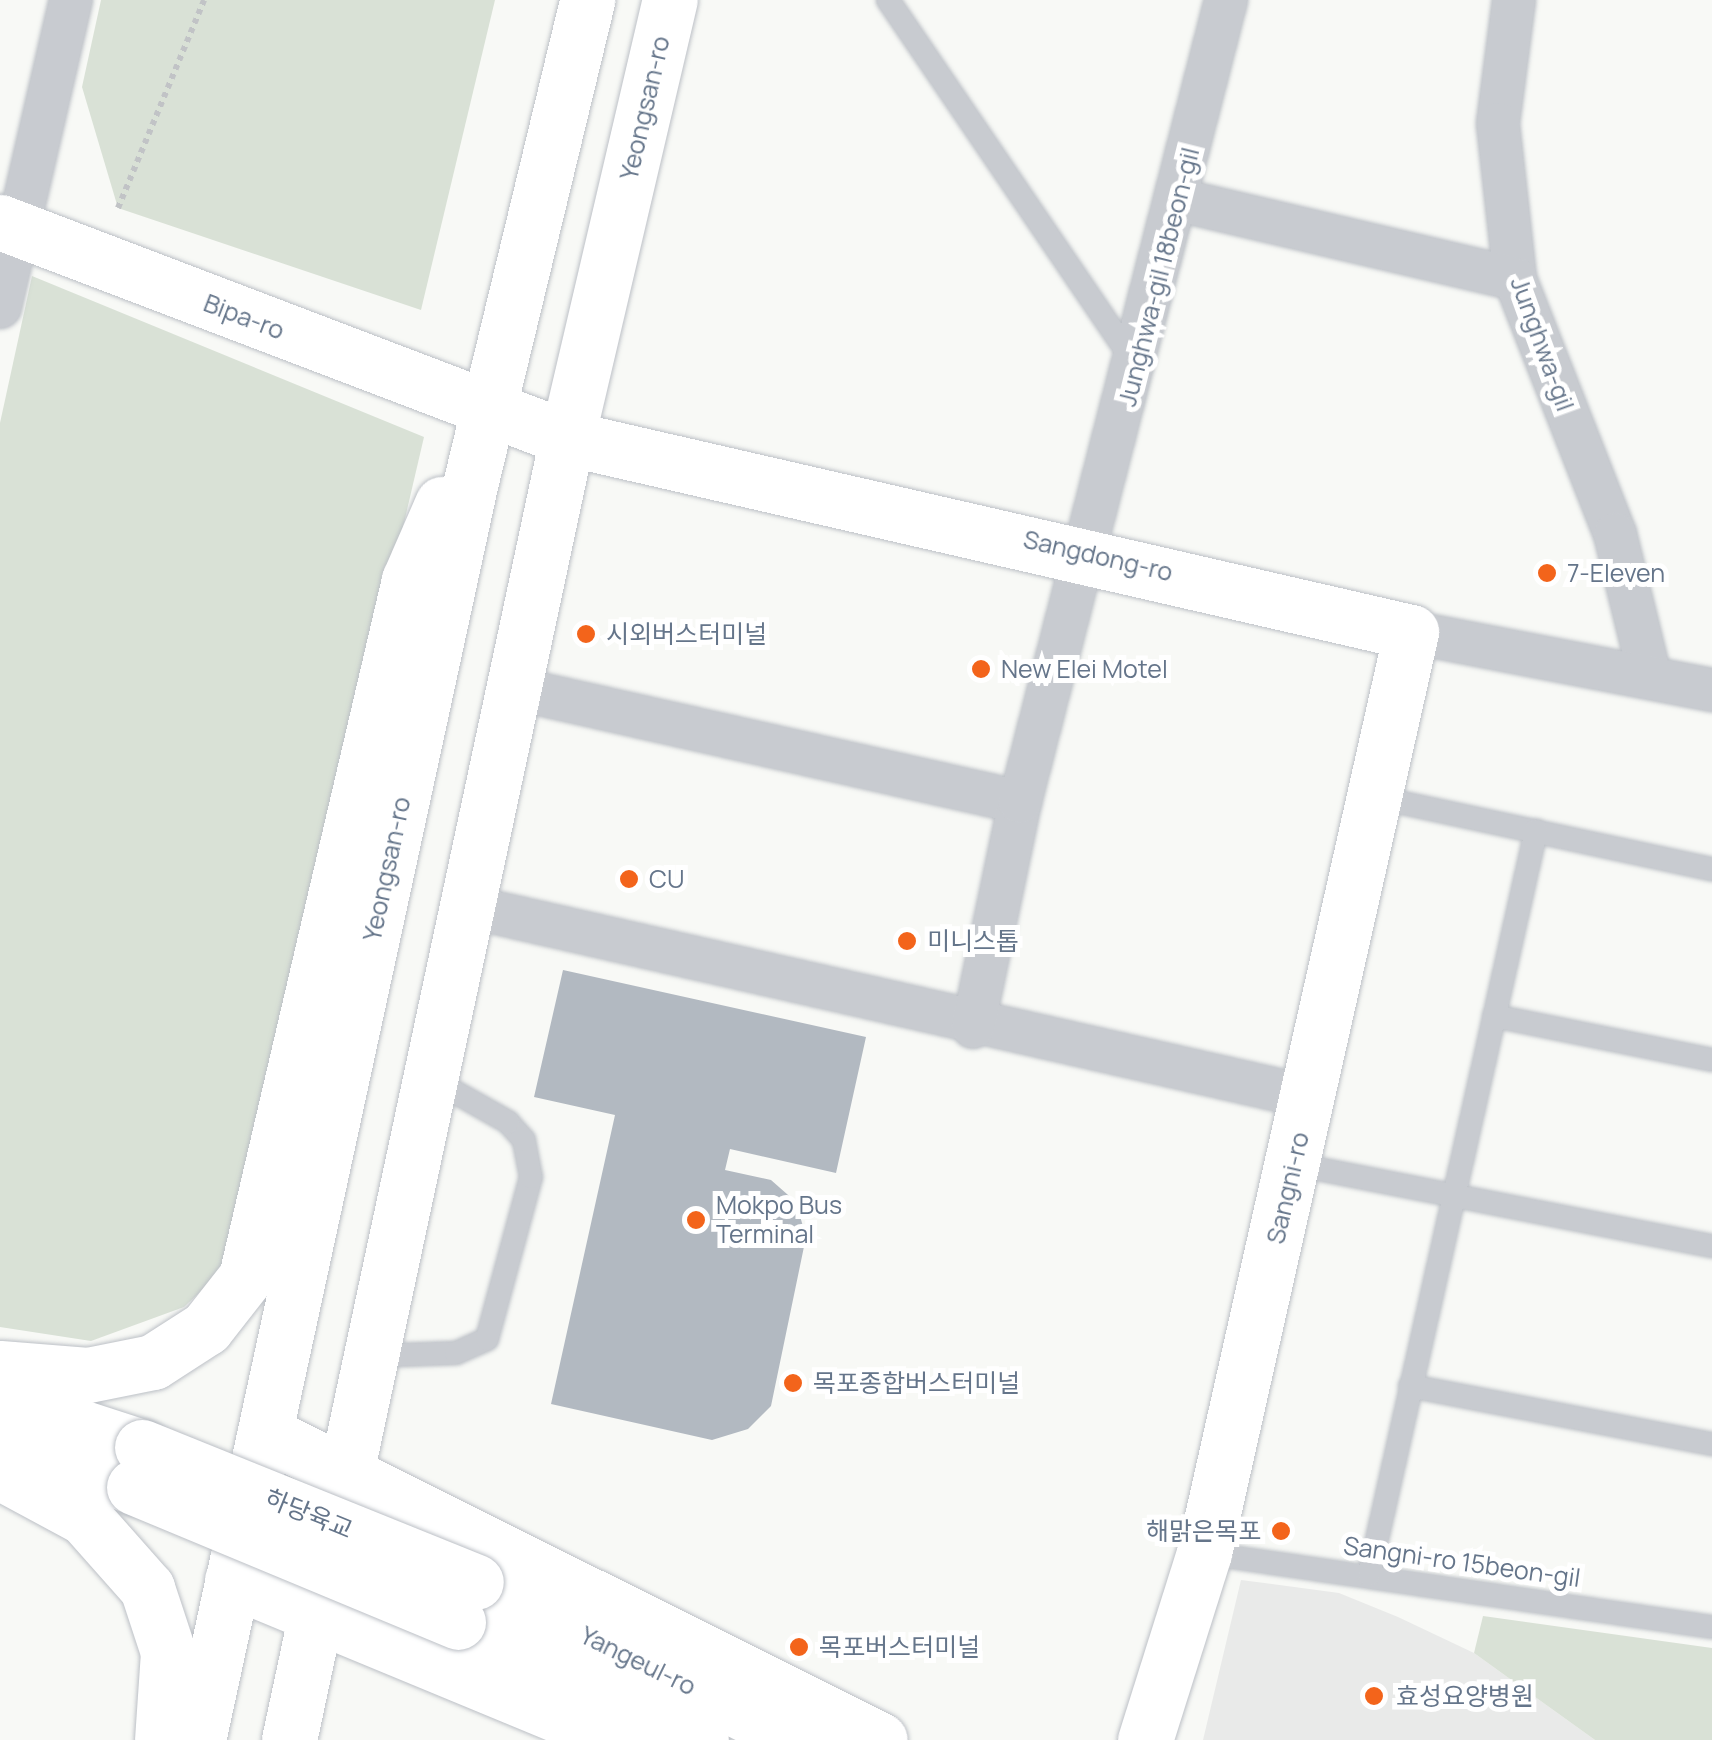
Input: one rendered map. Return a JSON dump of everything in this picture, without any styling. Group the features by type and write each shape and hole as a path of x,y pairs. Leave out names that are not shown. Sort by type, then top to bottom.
{"street":[{"path":"0,307 8,225 71,0"},
{"name":"Yeongsan-ro","path":"198,1740 487,412 587,0"},
{"name":"Yeongsan-ro","path":"289,1740 567,438 670,0"},
{"name":"Junghwa-gil 18beon-gil","path":"973,1027 1020,802 1090,553 1226,0"},
{"name":"Junghwa-gil","path":"1514,0 1498,124 1514,279 1615,534 1650,676"},
{"path":"1179,200 1514,279"},
{"name":"Bipa-ro","path":"8,225 487,412"},
{"path":"0,1368 88,1375 152,1362 206,1328 246,1277 409,580 487,412"},
{"name":"Sangdong-ro","path":"487,412 567,438 1090,553 1411,632 1712,690"},
{"name":"Sangni-ro","path":"1145,1740 1204,1554 1411,632"},
{"path":"513,688 1020,802"},
{"path":"466,906 973,1027 1309,1097"},
{"path":"0,1402 138,1467"},
{"path":"264,1433 346,1469 880,1740"},
{"path":"0,1435 138,1467"},
{"name":"하당육교","path":"138,1467 467,1602"},
{"path":"0,1472 85,1518 148,1588 168,1652 162,1740"},
{"path":"232,1580 618,1740"},
{"name":"Yangeul-ro","path":"467,1602 701,1740"},
{"name":"Yangeul-ro","path":"467,1602 799,1740"}],"lane":[{"path":"888,0 1137,366"},
{"path":"1375,797 1712,868"},
{"path":"1369,1575 1536,830"},
{"path":"1494,1016 1712,1060"},
{"path":"370,1356 456,1353 487,1339 531,1178 524,1140 508,1122 429,1078"},
{"path":"1292,1164 1452,1192 1712,1246"},
{"path":"1410,1386 1712,1444"},
{"name":"Sangni-ro 15beon-gil","path":"1204,1554 1712,1627"}],"path":[{"path":"118,208 204,0"}],"shaded area":[{"path":"101,0 495,0 421,310 118,208 82,87"},
{"path":"32,276 424,437 238,1235 216,1277 184,1307 91,1341 0,1327 0,423"},
{"name":"효성요양병원","path":"1241,1580 1339,1593 1398,1617 1474,1653 1595,1740 1203,1740"},
{"path":"1483,1616 1712,1648 1712,1740 1595,1740 1474,1653"}],"building":[{"name":"Mokpo Bus Terminal","path":"563,970 866,1037 836,1173 730,1149 725,1170 771,1180 796,1202 806,1237 771,1406 748,1429 712,1440 551,1404 615,1115 534,1097"}],"place":[{"name":"7-Eleven","path":"1547,573"},
{"name":"시외버스터미널","path":"586,634"},
{"name":"New Elei Motel","path":"981,669"},
{"name":"CU","path":"629,879"},
{"name":"미니스톱","path":"907,941"},
{"name":"Mokpo Bus Terminal","path":"696,1220"},
{"name":"목포종합버스터미널","path":"793,1383"},
{"name":"해맑은목포","path":"1281,1531"},
{"name":"목포버스터미널","path":"799,1647"},
{"name":"효성요양병원","path":"1374,1696"}]}
